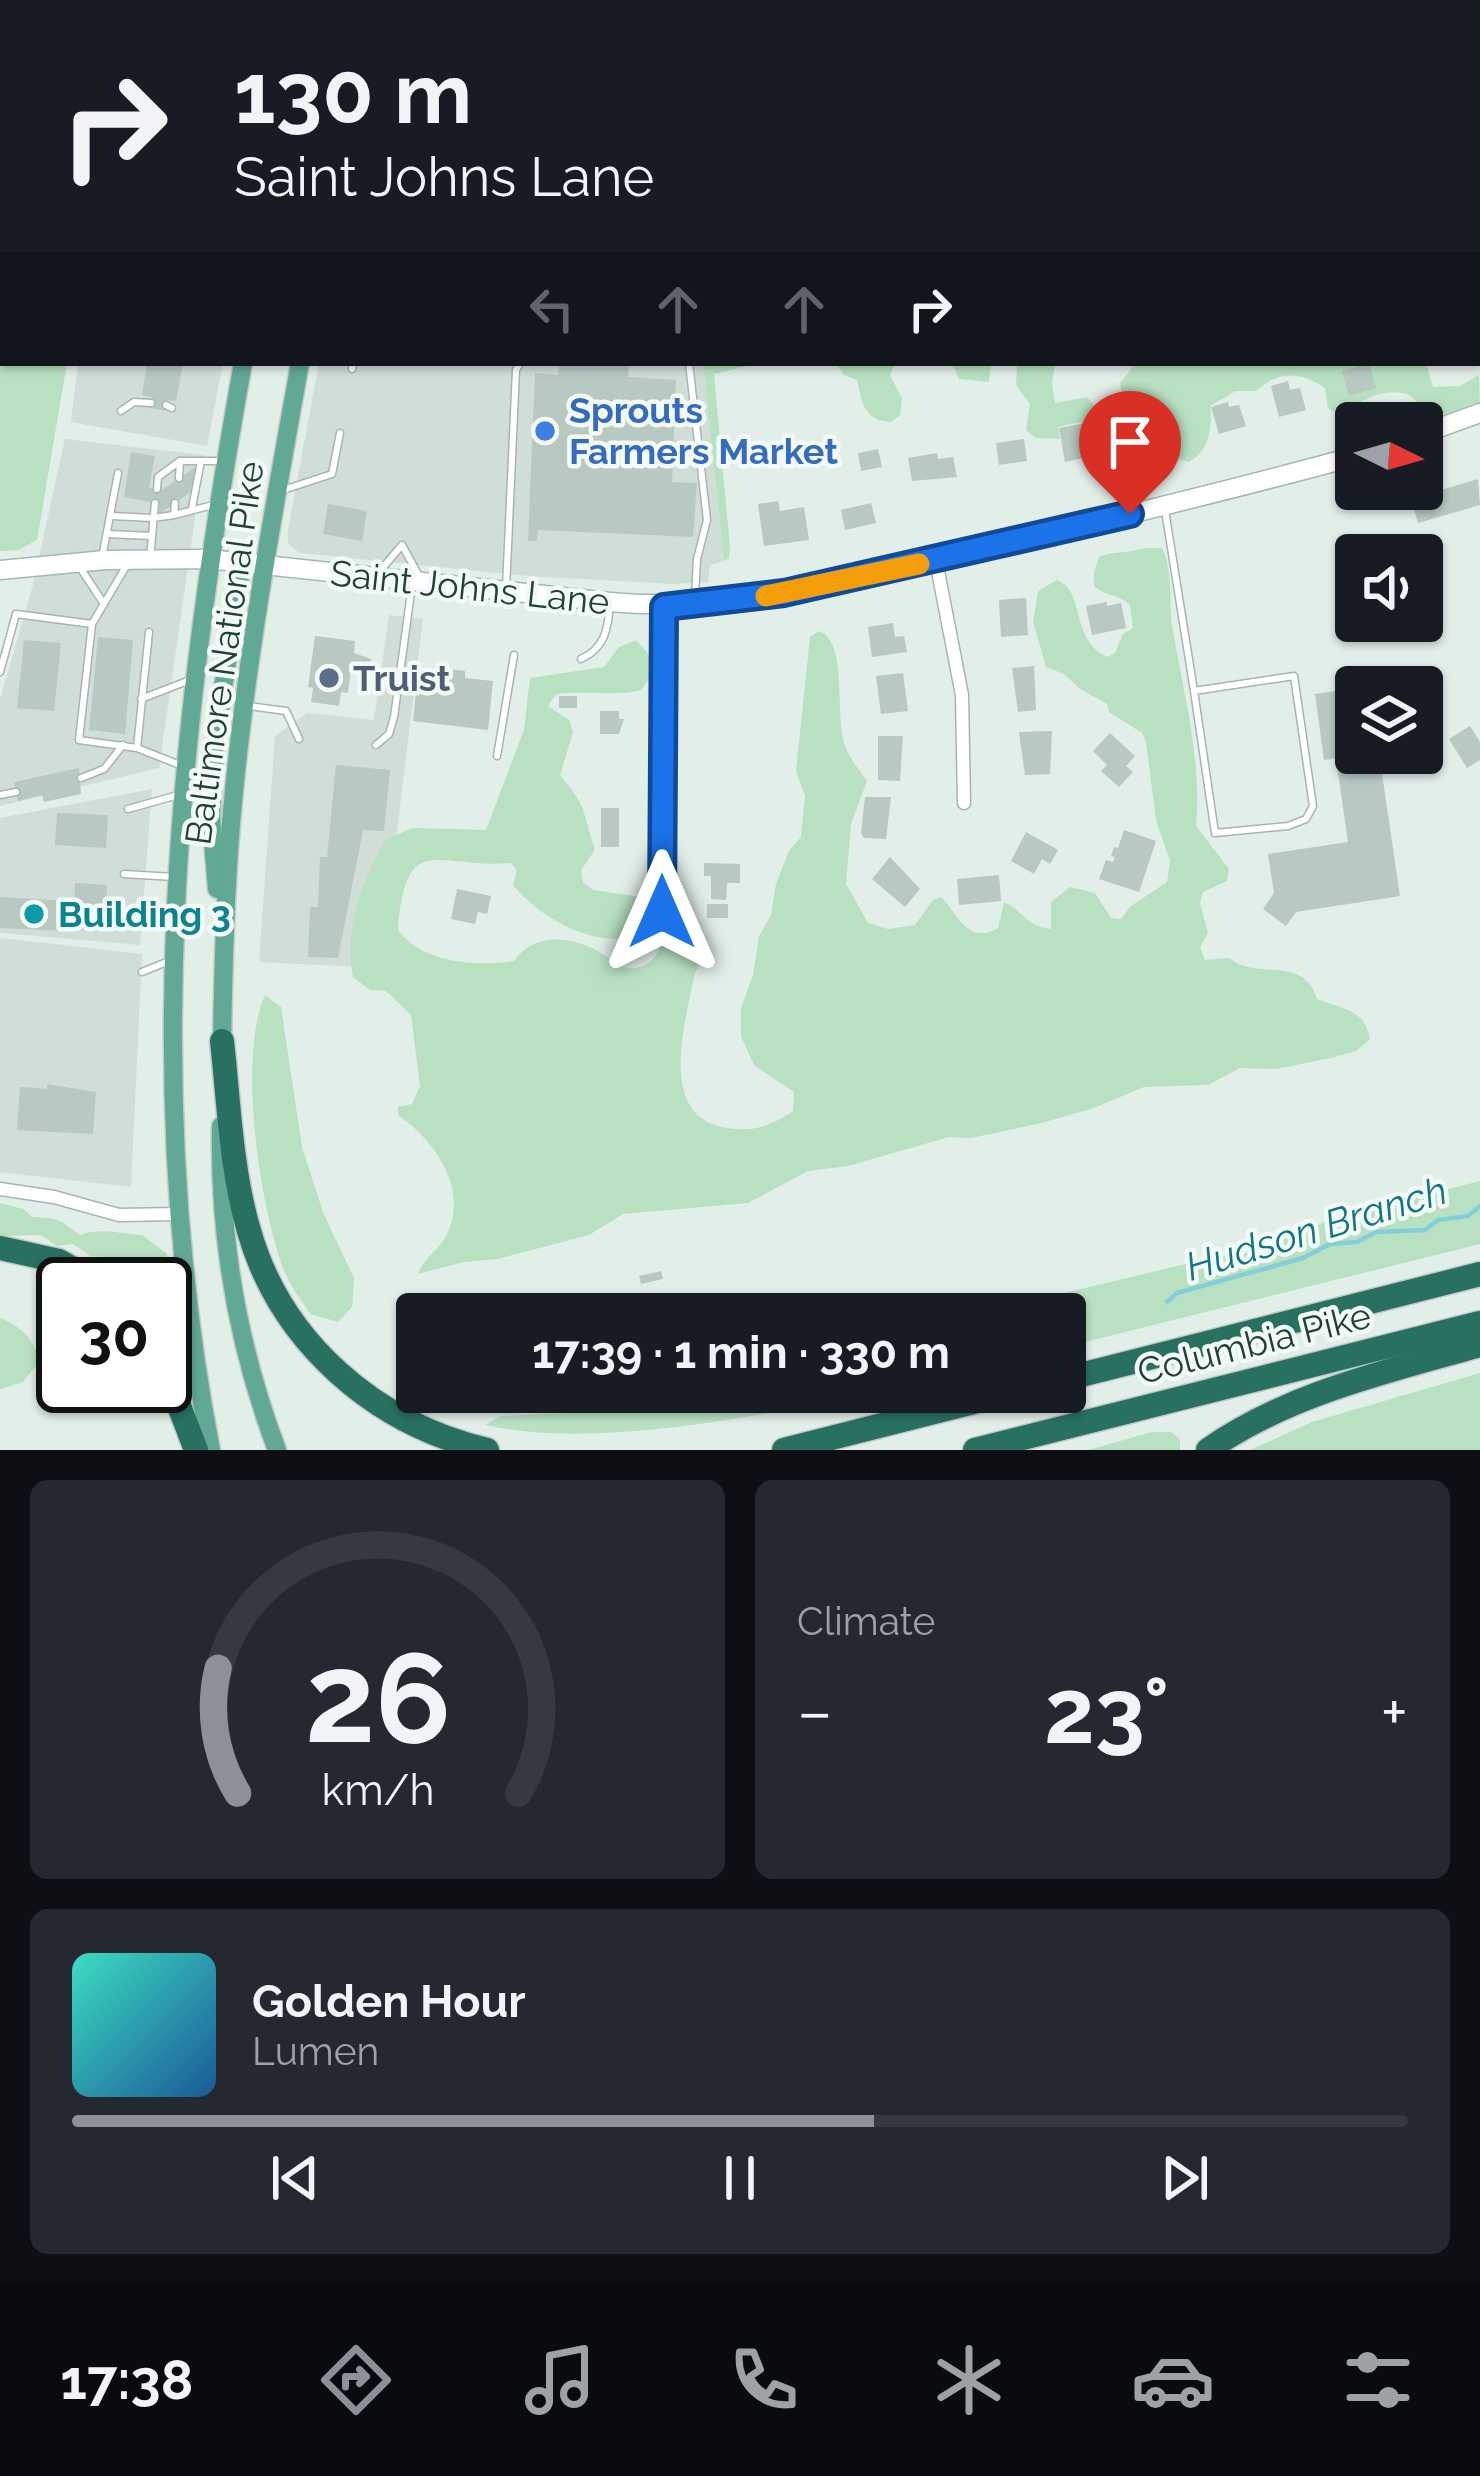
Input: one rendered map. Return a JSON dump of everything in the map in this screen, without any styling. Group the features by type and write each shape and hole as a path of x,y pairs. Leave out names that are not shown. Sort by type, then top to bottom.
{"highway":[{"path":"222,1041 238,1183 249,1234 276,1297 324,1362 383,1408 418,1427 487,1450"},
{"path":"0,1248 40,1257"},
{"name":"Columbia Pike","path":"1086,1374 1480,1274"},
{"name":"Columbia Pike","path":"975,1450 1480,1323"},
{"path":"1208,1450 1298,1403 1480,1345"},
{"path":"182,1413 196,1450"},
{"path":"781,1449 928,1413"}],"main road":[{"name":"Baltimore National Pike","path":"211,1450 197,1379 178,1214 172,960 193,679 208,559 242,366"},
{"name":"Baltimore National Pike","path":"277,1450 248,1356 224,1235 222,954 244,705 299,366"},
{"path":"222,954 212,817 214,748 242,562"}],"street":[{"path":"1443,426 1480,413"},
{"name":"Saint Johns Lane","path":"0,570 101,561 208,559 610,602 695,605 784,593 936,561 1335,462"},
{"path":"936,561 962,694 964,802"},
{"path":"662,912 664,607"},
{"path":"0,1189 54,1197 119,1215 178,1214"}],"lane":[{"path":"506,592 518,366"},
{"path":"689,366 707,520 697,560 695,605"},
{"path":"121,411 134,402 152,403"},
{"path":"277,492 332,474 340,434"},
{"path":"157,490 158,477 180,461 226,461"},
{"path":"179,478 180,461"},
{"path":"192,508 200,461"},
{"path":"101,561 118,473"},
{"path":"150,560 155,503"},
{"path":"174,515 175,503"},
{"path":"111,516 152,518 218,504"},
{"path":"1164,507 1215,833 1288,826 1306,819 1312,806 1294,676 1194,691"},
{"path":"108,534 151,536"},
{"path":"375,577 401,545 419,582 394,717 389,734 376,745"},
{"path":"129,560 92,624 90,680 79,740 137,748 183,766"},
{"path":"77,563 104,604"},
{"path":"581,659 595,652 608,630 610,602"},
{"path":"0,672 16,614 92,624"},
{"path":"137,748 148,632"},
{"path":"497,756 514,656"},
{"path":"132,658 145,659"},
{"path":"127,706 193,679"},
{"path":"129,684 142,685"},
{"path":"244,705 286,711 298,739"},
{"path":"81,778 104,769 122,745"},
{"path":"0,795 16,792"},
{"path":"128,809 181,794"},
{"path":"124,874 176,877"},
{"path":"142,972 172,960"}],"shaded area":[{"path":"78,366 222,366 207,446 71,422"},
{"path":"318,366 703,366 724,561 710,565 708,582 528,576 300,553 288,544"},
{"path":"65,439 204,455 159,768 0,806 0,699 33,585"},
{"path":"389,615 423,619 397,831 362,967 259,962 275,736 307,713 374,720"},
{"path":"152,789 140,945 0,933 0,818"},
{"path":"0,938 142,954 131,1187 0,1172"}],"green space":[{"path":"0,366 66,366 37,540 18,550 0,551"},
{"path":"703,366 747,366 714,374 730,548 724,561"},
{"path":"838,366 894,366 890,375 902,399 900,415 891,422 875,418 863,403 857,380 844,375"},
{"path":"953,366 991,366 989,382 959,379"},
{"path":"1017,366 1055,366 1055,403 1087,397 1097,409 1093,419 1058,427 1060,439 1036,438 1026,430 1030,404 1016,385"},
{"path":"1134,366 1427,366 1433,387 1460,386 1479,375 1480,408 1458,414 1443,414 1443,402 1418,402 1398,392 1361,402 1335,402 1335,412 1328,408 1325,388 1299,376 1282,377 1256,391 1236,391 1210,406 1208,438 1189,462 1178,459 1175,420 1134,442 1120,383"},
{"path":"1162,548 1168,568 1173,631 1194,752 1196,826 1229,869 1227,881 1203,892 1200,903 1208,933 1200,947 1205,960 1229,958 1240,965 1302,977 1317,999 1357,1015 1370,1039 1356,1051 1331,1058 1276,1069 1240,1068 1208,1085 1144,1087 1038,1124 971,1138 949,1137 848,1166 808,1171 748,1203 623,1214 589,1235 418,1274 446,1236 454,1201 451,1184 436,1152 398,1115 398,1107 412,1104 420,1087 411,1015 386,991 370,990 353,977 353,923 369,872 386,839 413,828 486,830 524,730 530,678 604,667 619,647 636,640 655,661 641,690 556,694 548,706 569,720 573,732 560,775 580,804 595,850 581,870 583,882 593,890 640,897 652,919 649,931 613,939 575,930 525,898 513,885 517,870 511,863 444,860 417,866 408,878 398,930 421,950 451,960 514,961 530,946 560,940 635,968 653,959 671,929 685,926 706,943 682,1041 683,1086 689,1104 702,1119 722,1127 759,1127 793,1111 794,1092 754,1065 741,1036 741,1008 753,975 759,936 771,915 776,884 789,851 801,837 805,796 796,771 810,637 819,631 834,650 842,735 867,781 851,824 846,884 868,923 888,929 915,925 933,900 941,897 971,931 988,933 998,928 1004,903 1035,925 1051,929 1051,902 1070,887 1095,893 1111,918 1121,919 1131,906 1167,882 1170,861 1156,820 1146,742 1142,733 1109,712 1107,704 1046,667 1033,622 1038,591 1057,580 1072,594 1095,649 1107,657 1115,653 1123,634 1133,628 1130,605 1094,586 1094,573 1099,557"},
{"path":"265,995 281,1007 302,1147 324,1215 354,1278 352,1307 338,1322 310,1314 297,1294 285,1273 267,1212 252,1094 257,1022"},
{"path":"1480,1181 1480,1244 1086,1342 1086,1293 1064,1293 1241,1255 1335,1218"},
{"path":"0,1203 23,1209 32,1217 59,1220 80,1235 103,1231 142,1235 167,1254 91,1256 73,1244 57,1246 41,1235 0,1236"},
{"path":"0,1318 26,1335 36,1353 36,1366 23,1382 0,1389"},
{"path":"1480,1373 1480,1450 1250,1450 1312,1422"},
{"path":"770,1413 678,1427 576,1434 485,1425 501,1416"},
{"path":"1152,1432 1171,1432 1180,1439 1180,1450 1088,1450"}],"building":[{"path":"147,366 182,366 176,401 167,400 165,411 151,408 152,397 142,395"},
{"path":"559,366 629,366 628,377 676,380 672,482 697,483 693,537 538,530 537,541 528,541 535,373 558,375"},
{"path":"1370,366 1376,388 1349,396 1342,371"},
{"path":"1288,381 1290,390 1300,388 1306,410 1279,417 1271,386"},
{"path":"1228,402 1229,407 1239,405 1246,426 1219,434 1211,407"},
{"path":"1128,415 1133,447 1099,453 1098,447 1082,450 1083,458 1065,462 1059,428"},
{"path":"1024,439 1027,461 999,465 996,443"},
{"path":"878,449 882,467 861,471 858,453"},
{"path":"131,452 155,456 149,488 162,490 197,466 192,491 158,515 160,504 124,497"},
{"path":"937,453 938,459 953,457 957,477 912,481 908,458"},
{"path":"1478,479 1480,505 1418,523 1414,510 1443,510 1443,489"},
{"path":"778,501 780,511 804,507 809,540 764,546 758,504"},
{"path":"871,503 876,523 845,530 841,510"},
{"path":"328,504 367,511 362,541 323,534"},
{"path":"1026,598 1028,635 1001,637 999,600"},
{"path":"1107,602 1107,606 1121,603 1126,628 1092,635 1086,606"},
{"path":"893,623 895,637 904,636 907,652 872,657 868,627"},
{"name":"Truist","path":"315,636 355,641 354,653 371,659 370,667 351,668 348,693 341,692 339,706 311,702 313,688 308,687"},
{"path":"98,637 133,640 125,734 89,730"},
{"path":"24,640 61,643 54,711 17,708"},
{"path":"1034,666 1036,710 1018,712 1012,668"},
{"path":"447,669 465,671 465,678 493,681 488,730 413,721 418,672 446,675"},
{"path":"903,673 908,711 881,714 876,676"},
{"path":"1335,691 1335,758 1324,760 1315,694"},
{"path":"559,696 577,696 577,708 559,708"},
{"path":"600,711 619,711 619,719 624,719 619,734 600,734"},
{"path":"1470,726 1480,742 1480,760 1467,768 1449,739"},
{"path":"1052,731 1050,774 1025,775 1019,732"},
{"path":"1110,733 1135,756 1126,766 1133,772 1119,787 1101,771 1107,765 1093,751"},
{"path":"878,736 903,736 900,781 878,780"},
{"path":"336,765 390,770 384,831 363,830 338,958 308,957 310,907 318,907 320,857 327,857"},
{"path":"79,768 81,794 44,802 42,795 18,801 14,782"},
{"path":"1338,774 1382,774 1400,896 1296,912 1286,926 1263,909 1274,893 1268,854 1348,842"},
{"path":"865,797 891,797 886,839 864,838 861,833"},
{"path":"601,808 619,808 619,847 601,847"},
{"path":"57,813 108,815 106,848 55,845"},
{"path":"1124,830 1156,841 1139,892 1099,879 1106,860 1113,862 1114,847 1118,848"},
{"path":"1026,832 1058,850 1050,864 1042,859 1034,874 1011,861"},
{"path":"890,857 920,889 905,907 872,879"},
{"path":"704,863 740,864 740,883 727,883 726,900 711,899 711,876 704,876"},
{"path":"999,875 1001,901 959,905 957,879"},
{"path":"75,883 107,885 104,931 73,929"},
{"path":"457,889 491,896 487,914 478,912 475,924 451,919"},
{"name":"Building 3","path":"0,897 69,901 67,931 0,928"},
{"path":"707,904 728,904 728,918 707,918"},
{"path":"47,1084 96,1092 93,1134 17,1130 20,1087 47,1089"},
{"path":"661,1271 663,1279 641,1284 639,1276"}],"waterway":[{"name":"Hudson Branch","path":"1167,1302 1177,1293 1303,1258 1330,1244 1357,1242 1376,1232 1425,1230 1438,1220 1468,1216 1480,1206"}],"slow traffic":[{"path":"766,596 919,564"}],"place":[{"name":"Sprouts Farmers Market","path":"545,431"},
{"name":"Truist","path":"329,678"},
{"name":"Building 3","path":"34,914"}],"route":[{"path":"662,912 664,607 784,593 1130,514"}]}
